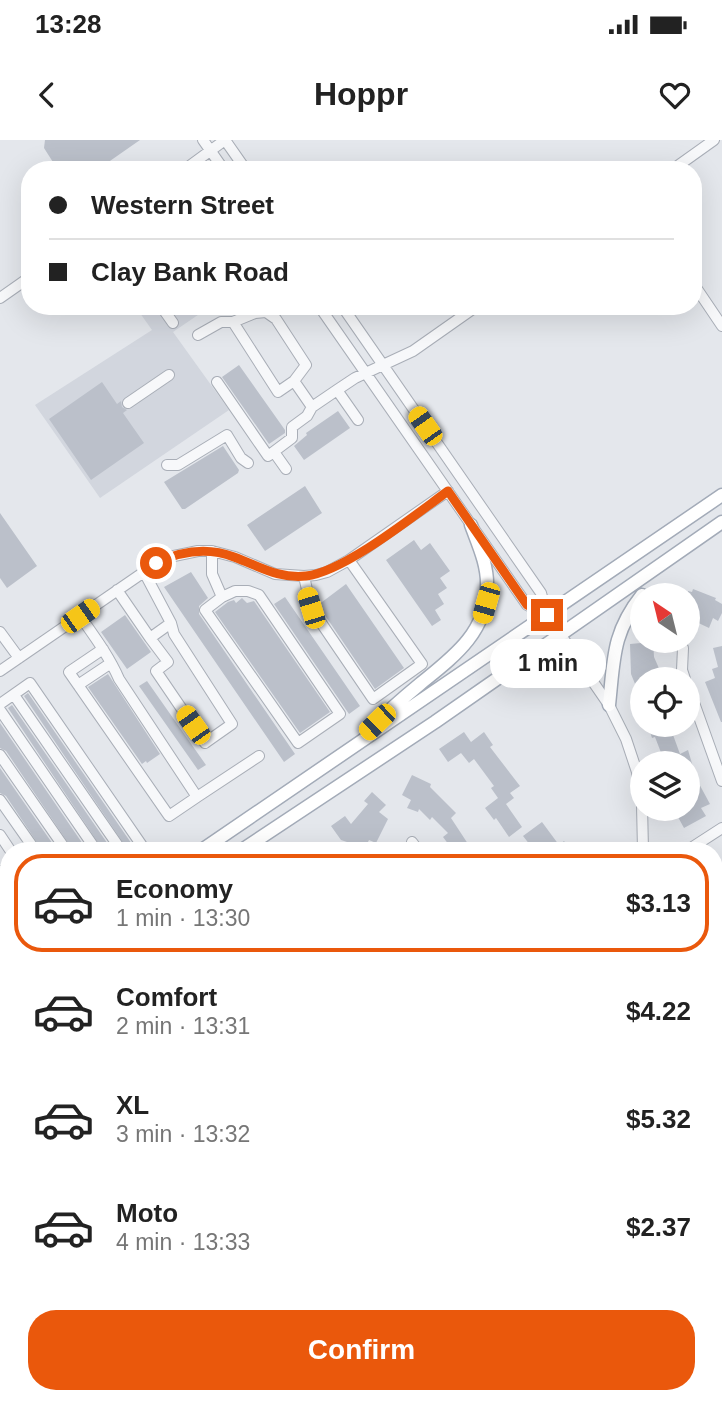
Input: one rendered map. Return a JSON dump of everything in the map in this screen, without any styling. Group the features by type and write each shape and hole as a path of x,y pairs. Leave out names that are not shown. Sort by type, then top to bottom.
{"main road":[{"path":"214,842 722,495"},
{"path":"254,842 561,636 722,522"},
{"path":"346,752 393,706 454,655 475,632 486,603 487,586 481,553 471,524"},
{"path":"651,583 671,558"},
{"path":"609,705 619,634 630,612"}],"street":[{"path":"203,140 218,161"},
{"path":"197,161 225,140 240,161"},
{"path":"685,161 714,140"},
{"path":"0,298 21,283"},
{"path":"702,296 722,326"},
{"path":"167,315 173,323"},
{"path":"198,335 221,322 233,322 250,315"},
{"path":"233,322 278,392 294,381 306,365 270,315"},
{"path":"325,315 527,605 547,615"},
{"path":"348,315 541,593 547,615 609,705 626,739 637,772 642,805 643,842"},
{"path":"217,382 268,456 292,438 292,427 307,416 312,407 337,390 413,351 464,315"},
{"path":"128,403 169,375"},
{"path":"294,381 312,407"},
{"path":"337,390 358,420"},
{"path":"167,465 178,465 227,435 241,458 248,463"},
{"path":"274,452 286,469"},
{"path":"0,671 169,557 212,551 235,557 275,574 304,576 327,572 349,560 448,491"},
{"path":"212,551 212,574 222,597"},
{"path":"304,576 311,608 373,699 422,664 349,560"},
{"path":"144,572 172,623 174,634 232,724 205,743 156,671 184,650"},
{"path":"117,590 168,662"},
{"path":"235,591 248,591 259,595 340,714 298,743 205,610 222,597 235,591"},
{"path":"80,616 197,797"},
{"path":"150,638 172,623"},
{"path":"0,632 19,658"},
{"path":"103,649 69,672 169,816 259,757"},
{"path":"78,685 111,663"},
{"path":"0,704 30,683 139,842"},
{"path":"14,695 115,842"},
{"path":"0,710 91,842"},
{"path":"700,720 722,781"},
{"path":"0,755 60,842"},
{"path":"0,800 29,842"},
{"path":"700,842 722,828"}],"shaded area":[{"path":"141,315 198,315 173,332 229,410 100,498 35,405 152,330"}],"building":[{"path":"45,140 140,140 110,161 52,161 44,148"},
{"path":"239,365 285,430 285,433 269,444 222,377"},
{"path":"102,382 117,404 121,401 122,407 127,410 123,413 144,443 91,480 49,419"},
{"path":"338,411 350,428 304,460 294,446 306,433"},
{"path":"223,446 239,470 238,473 182,509 164,482"},
{"path":"305,486 322,513 265,551 247,525"},
{"path":"0,513 37,566 7,588 0,578"},
{"path":"414,540 421,550 430,543 450,571 440,578 447,588 438,594 444,604 435,610 441,620 432,626 386,560"},
{"path":"191,572 208,598 199,606 199,614 295,754 284,762 164,587"},
{"path":"346,584 404,668 375,689 318,605"},
{"path":"700,592 716,598 715,600 722,604 718,621 713,618 709,628 700,624"},
{"path":"285,597 360,706 349,714 274,604"},
{"path":"242,598 247,603 254,601 330,712 300,733 215,612 228,602 234,600 236,603"},
{"path":"125,615 151,652 127,669 101,632"},
{"path":"722,646 721,722 705,682 715,678 712,669 718,667 713,648"},
{"path":"630,653 654,653 658,667 631,667"},
{"path":"108,674 160,754 147,763 146,761 142,764 88,687"},
{"path":"147,681 206,765 198,770 139,686"},
{"path":"28,693 130,842 123,842 24,696"},
{"path":"12,705 106,842 98,842 8,708"},
{"path":"0,723 82,842 68,842 6,751 0,748"},
{"path":"464,732 471,742 484,732 493,745 490,747 520,786 510,793 514,798 506,804 522,827 509,837 485,808 498,798 491,788 494,786 474,759 469,763 461,753 448,762 439,749"},
{"path":"655,737 674,737 679,751 660,751"},
{"path":"0,768 51,842 37,842 6,796 0,793"},
{"path":"412,775 431,784 430,787 456,813 451,818 467,842 447,842 443,837 448,833 432,817 430,820 419,809 418,812 407,808 411,800 402,795"},
{"path":"700,786 710,804 701,808 706,816 700,819"},
{"path":"372,792 386,805 379,812 388,819 376,842 341,840 331,826 345,816 351,824 368,804 364,801"},
{"path":"680,821 697,821 684,828"},
{"path":"542,822 557,842 528,842 523,836"}],"route":[{"path":"156,563 182,553 212,551 235,557 275,574 316,575 349,560 448,491 527,605 547,615"}]}
